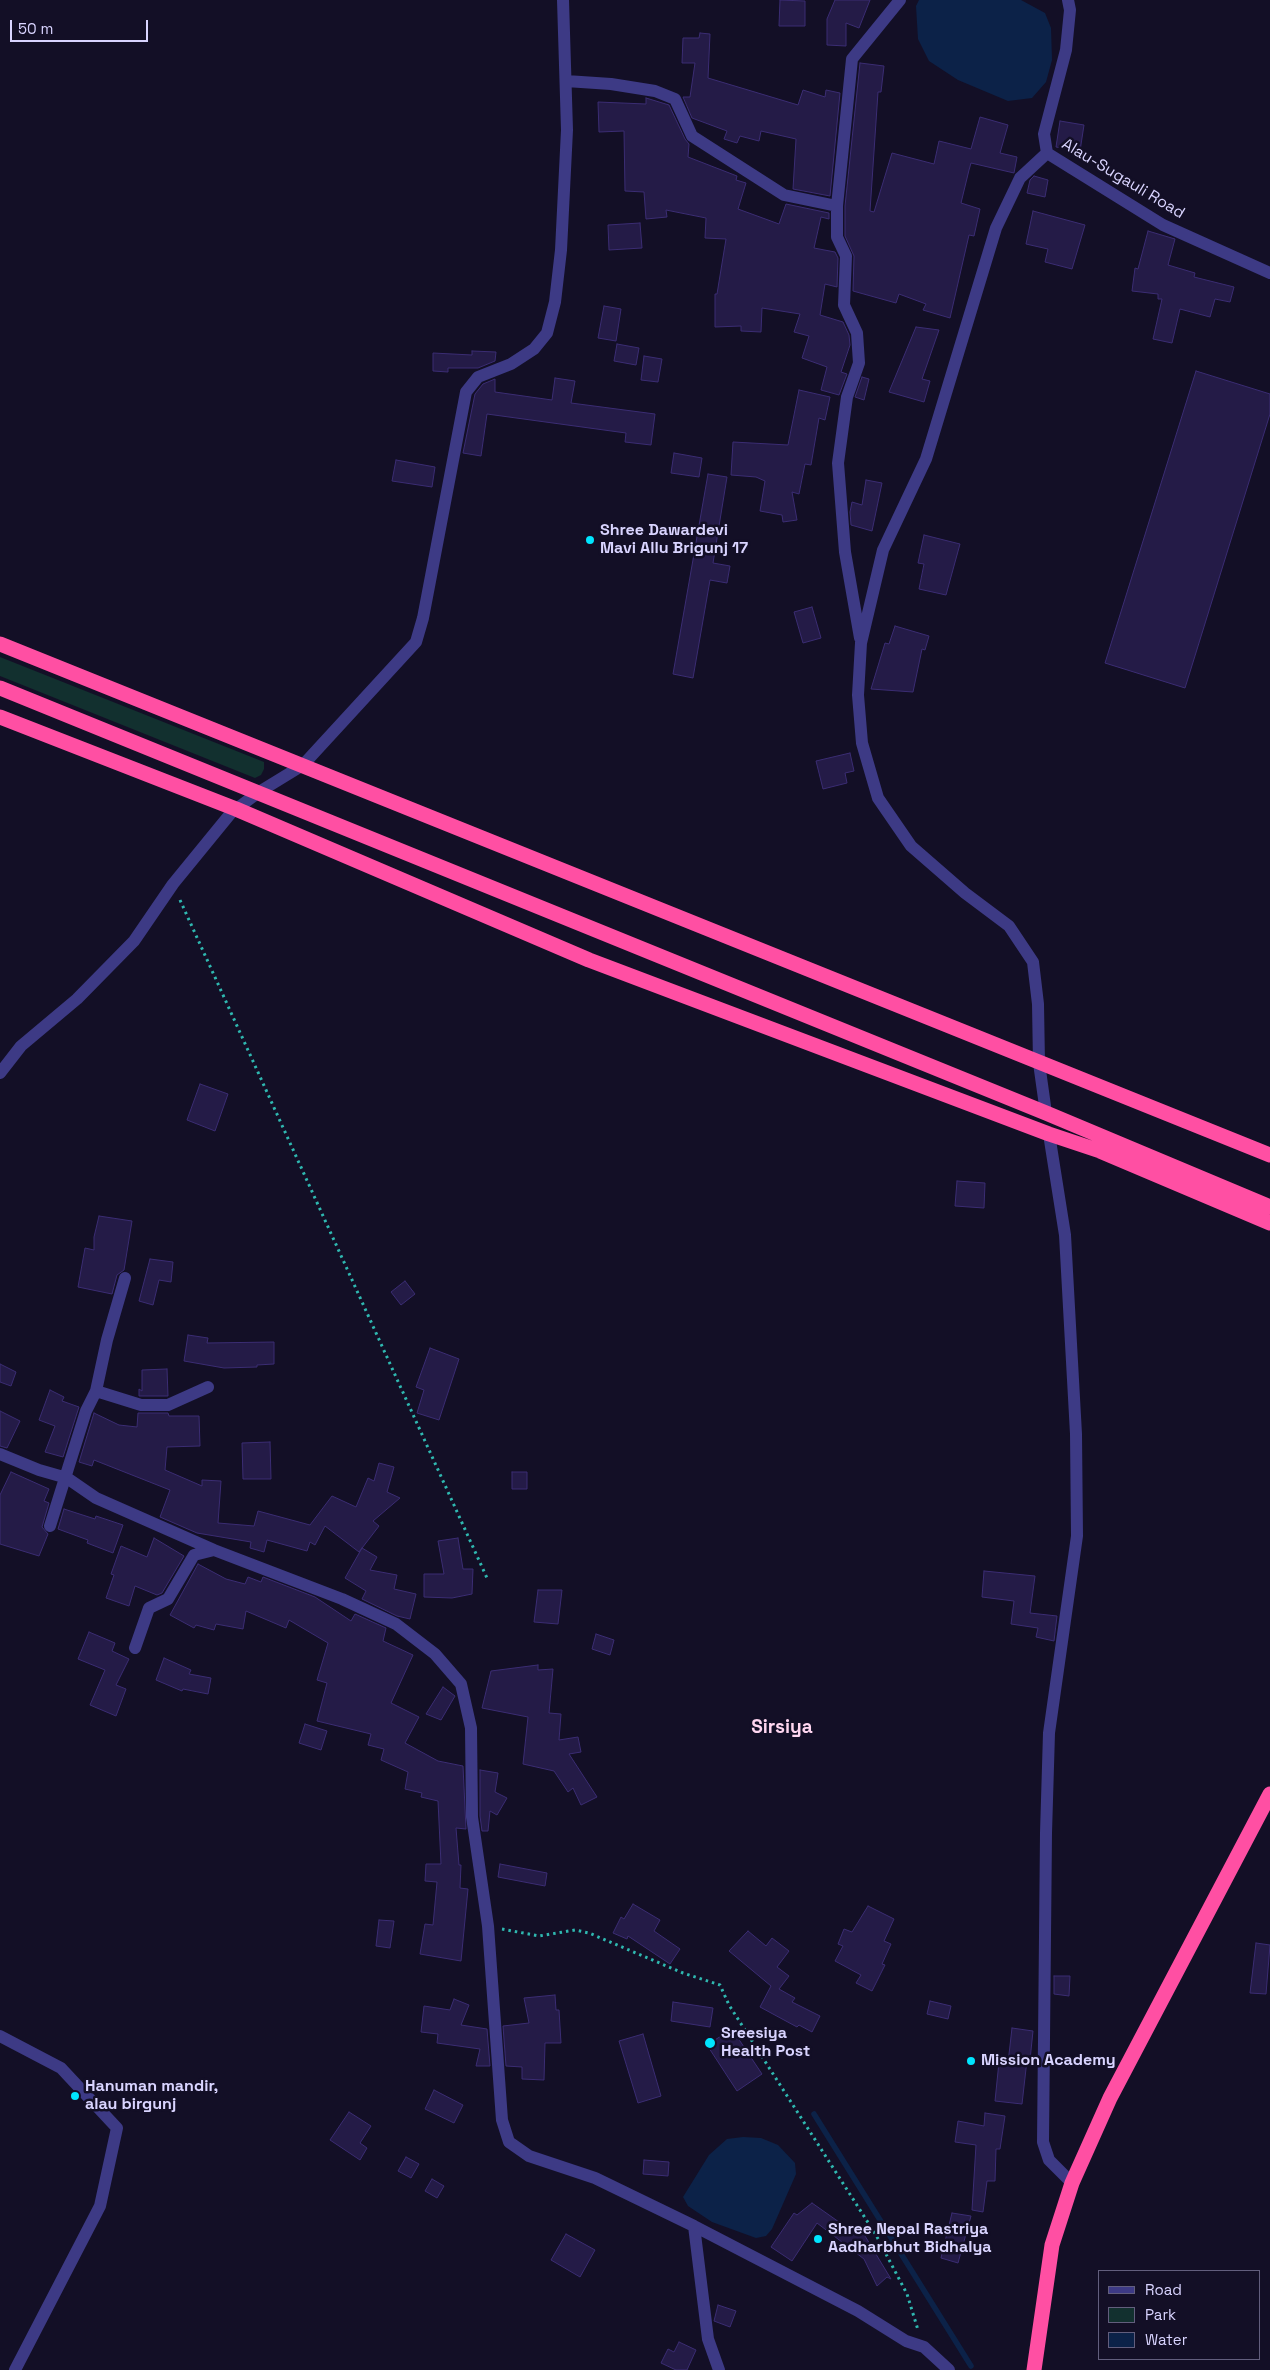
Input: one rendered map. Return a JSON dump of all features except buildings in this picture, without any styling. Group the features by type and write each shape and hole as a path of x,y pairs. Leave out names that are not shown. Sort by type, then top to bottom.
{"highway":[{"path":"0,644 1270,1155"},
{"path":"0,688 1046,1112 1270,1207"},
{"path":"0,717 236,809 589,960 1049,1134 1100,1150 1270,1223"},
{"path":"1034,2370 1052,2245 1072,2183 1110,2098 1270,1794"}],"street":[{"path":"0,1073 21,1046 77,999 134,941 173,884 236,809 259,792 303,765 416,642 423,618 466,392 478,377 511,364 534,350 547,333 555,302 561,250 567,130 563,0"},
{"path":"861,643 845,552 838,464 847,397 859,363 857,334 844,305 846,256 836,237 837,206 852,59 900,0"},
{"name":"Alau-Sugauli Road","path":"1068,0 1070,10 1066,50 1044,134 1047,154 1163,225 1270,273"},
{"path":"566,81 655,91 674,99 692,136 784,195 837,206"},
{"path":"1046,1112 1039,1063 1038,1004 1034,962 1009,926 965,893 911,846 878,798 862,743 858,694 861,643 883,550 926,460 996,228 1020,178 1047,154"},
{"path":"1049,1134 1065,1235 1076,1434 1077,1536 1049,1733 1046,1833 1043,2142 1049,2160 1072,2183"},
{"path":"50,1526 67,1478 86,1411 96,1391 107,1340 125,1278"},
{"path":"96,1391 141,1405 168,1405 208,1387"},
{"path":"0,1454 39,1470 67,1478 96,1498 214,1550 396,1624 435,1654 461,1684 471,1728 472,1817 488,1926 502,2120 510,2142 529,2156 595,2178 694,2226 858,2312 906,2341 924,2347 949,2370"},
{"path":"135,1648 149,1608 168,1599 194,1555 214,1550"},
{"path":"0,2036 61,2068 117,2128 100,2206 15,2370"},
{"path":"694,2226 708,2339 719,2370"}],"path":[{"path":"173,884 488,1578"},
{"path":"488,1926 539,1936 575,1930 589,1933 683,1973 720,1985 729,2005 876,2235 907,2294 924,2347"}],"green space":[{"path":"0,657 264,762 264,769 261,775 255,778 0,676"}],"water":[{"path":"919,0 1021,0 1045,13 1051,28 1052,60 1046,82 1032,98 1008,101 958,80 929,61 918,39 916,6"},
{"path":"743,2137 761,2138 778,2145 795,2163 796,2174 772,2229 766,2236 756,2238 712,2222 688,2206 683,2197 709,2155 727,2139"}],"waterway":[{"path":"814,2114 971,2366"}],"place":[{"name":"Shree Dawardevi Mavi Allu Brigunj 17","path":"590,540"},
{"name":"Sreesiya Health Post","path":"710,2043"},
{"name":"Mission Academy","path":"971,2061"},
{"name":"Hanuman mandir, alau birgunj","path":"75,2096"},
{"name":"Shree Nepal Rastriya Aadharbhut Bidhalya","path":"818,2239"}],"district":[{"name":"Sirsiya","path":"782,1728"}]}
